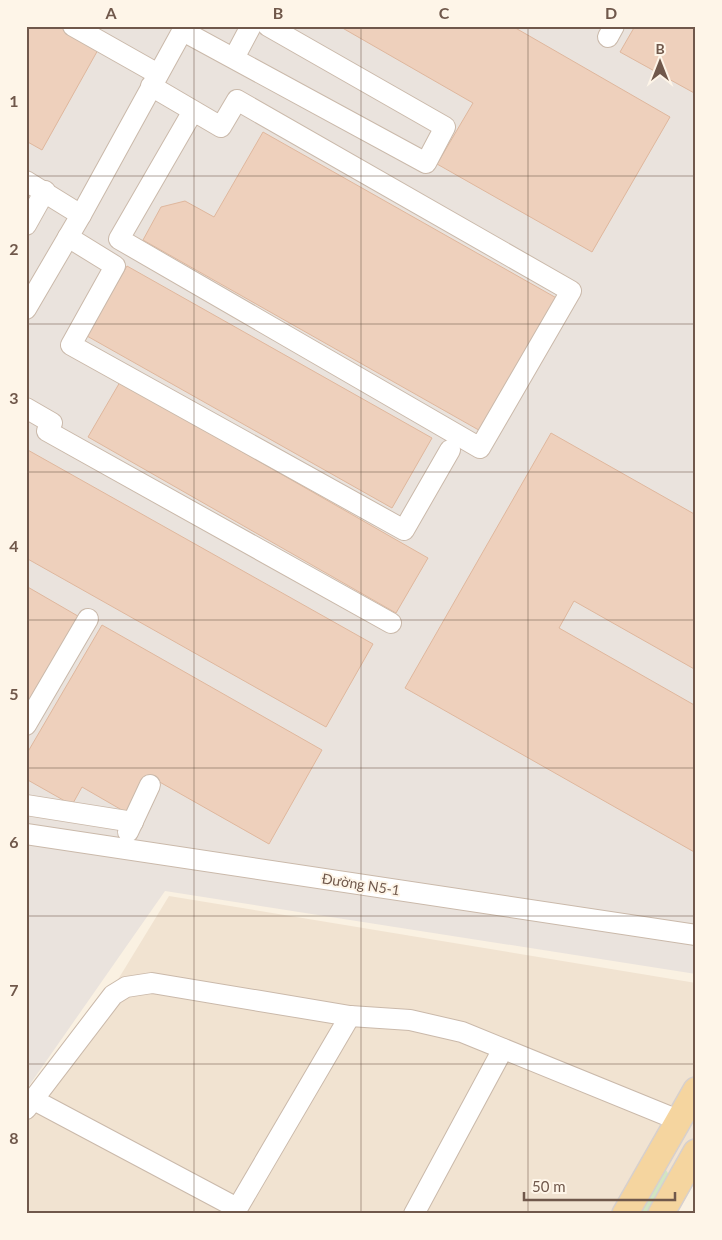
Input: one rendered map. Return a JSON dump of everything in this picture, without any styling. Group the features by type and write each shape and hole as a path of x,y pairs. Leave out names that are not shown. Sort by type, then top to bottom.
{"main road":[{"path":"625,1214 696,1090"},
{"path":"662,1214 696,1151 673,1129"}],"street":[{"path":"73,26 154,80 193,111 221,127 237,100 571,291 480,448 119,240 193,111"},
{"path":"234,58 251,26"},
{"path":"26,308 81,215 184,28 234,58 426,162 446,127 268,26"},
{"path":"26,181 46,191 81,215"},
{"path":"26,225 46,191"},
{"path":"68,238 114,266 71,345 404,530 450,450"},
{"path":"26,408 52,423 47,431 390,623"},
{"path":"26,725 88,619"},
{"path":"121,848 150,785"},
{"path":"26,805 133,822"},
{"name":"Đường N5-1","path":"26,834 696,935"},
{"path":"350,1016 235,1211 30,1104 113,995 126,987 152,983 350,1016 410,1020 462,1032 503,1049 673,1129"},
{"path":"414,1214 503,1049"}],"shaded area":[{"path":"26,26 696,26 696,974 165,891 26,1090"},
{"path":"169,896 696,983 696,1180 677,1214 26,1214 26,1110 34,1117"}],"green space":[{"path":"663,1170 666,1170 669,1175 649,1214 634,1214"}],"building":[{"path":"26,26 58,26 99,48 42,150 26,141"},
{"path":"339,26 512,26 670,117 592,252 437,164 473,103"},
{"path":"635,26 696,26 696,94 620,52"},
{"path":"263,132 560,300 484,433 143,240 161,207 185,201 214,217"},
{"path":"127,266 432,438 392,508 87,336"},
{"path":"120,382 428,558 396,613 88,437"},
{"path":"551,433 696,515 696,670 574,601 559,628 696,706 696,853 405,688"},
{"path":"26,449 373,644 326,727 26,558"},
{"path":"26,586 83,619 26,715"},
{"path":"102,625 322,750 269,844 149,776 127,813 82,787 72,805 26,779 26,755"}]}
